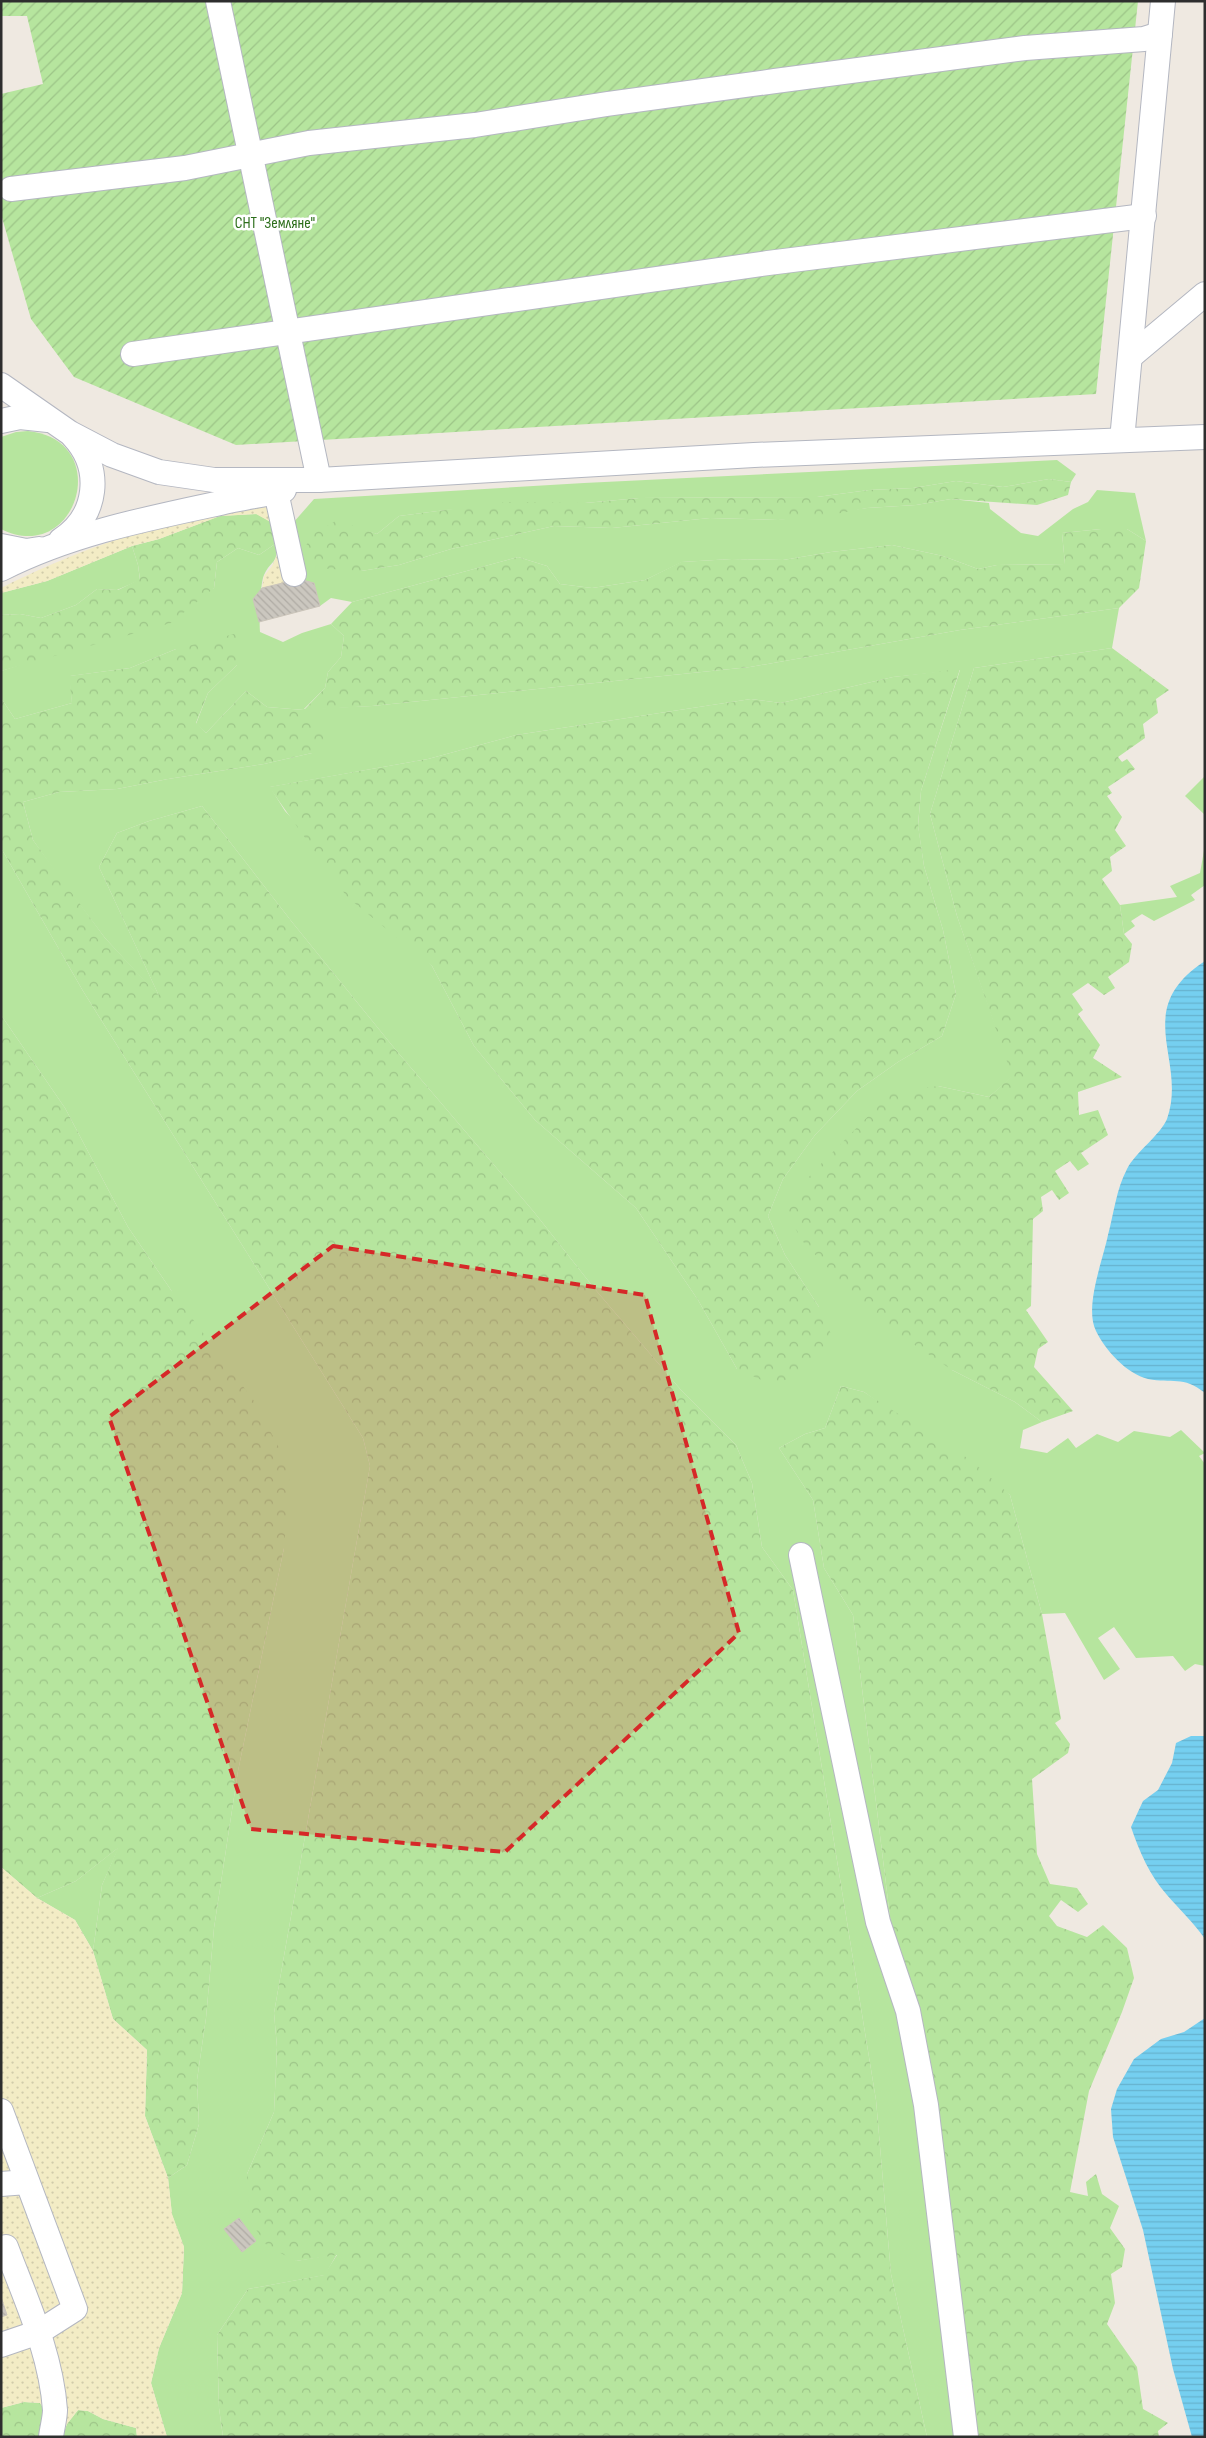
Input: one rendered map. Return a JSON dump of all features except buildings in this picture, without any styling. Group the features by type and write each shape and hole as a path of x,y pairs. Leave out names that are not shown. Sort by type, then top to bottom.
{"street":[{"path":"218,1 252,154 319,480"},
{"path":"1122,440 1132,356 1163,1"},
{"path":"11,189 185,168 309,143 476,125 607,104 1025,48 1144,40 1160,34"},
{"path":"133,354 768,263 1144,216"},
{"path":"1132,356 1205,294"},
{"path":"1,386 65,429 112,455 159,472 214,480 319,480 754,455 1205,436"},
{"path":"1,421 20,416 33,417 65,429 83,448 91,466 93,491 85,516 69,536 1,569"},
{"path":"1,546 26,551 172,513 276,492 319,480"},
{"path":"276,492 294,574"},
{"path":"801,1555 878,1922 908,2011 926,2104 966,2437"},
{"path":"1,2111 74,2309 39,2332 1,2345"},
{"path":"1,2184 27,2182"},
{"path":"6,2247 39,2332 55,2411 51,2437"}],"highlighted area":[{"path":"333,1246 645,1295 739,1633 505,1852 251,1829 109,1417"}],"green space":[{"name":"СНТ \"Земляне\"","path":"1,1 1138,1 1096,394 236,445 74,377 31,319 1,214 1,94 43,84 27,16 1,16"},
{"path":"28,431 55,439 71,455 78,476 76,498 66,517 50,531 28,536 1,529 1,437 16,432"},
{"path":"1057,460 1076,474 1071,482 1049,479 1003,487 956,481 913,488 869,490 817,497 639,498 585,503 446,510 399,516 377,534 360,529 361,571 399,565 451,549 554,526 612,528 710,518 778,520 867,508 916,505 951,499 989,503 990,509 1021,533 1038,536 1073,509 1088,502 1097,490 1135,493 1146,541 1127,529 1101,529 1062,533 1065,564 997,565 978,569 943,556 892,545 783,560 732,559 682,562 645,580 592,588 560,584 547,566 518,557 352,602 331,598 320,606 314,583 299,579 293,523 314,499 584,483"},
{"path":"1049,479 1071,482 1068,495 1037,505 951,499 916,505 867,508 815,518 778,520 710,518 612,528 554,526 451,549 399,565 361,571 317,568 299,555 315,533 337,520 377,534 399,516 507,502 585,503 639,498 817,497 869,490 913,488 956,481 1003,487"},
{"path":"257,514 276,525 275,544 259,555 238,548 217,562 214,588 171,623 1,671 1,615 20,614 41,618 76,605 97,589 118,590 140,579 132,546 159,539 220,516"},
{"path":"1101,529 1127,529 1146,541 1139,588 1119,608 960,630 750,667 372,706 305,710 333,734 312,753 264,764 117,789 59,792 23,802 33,840 105,938 159,996 99,867 117,833 149,821 202,806 292,922 395,1049 534,1212 594,1288 681,1390 736,1445 752,1483 762,1547 793,1590 876,2100 891,2274 927,2437 223,2437 219,2408 217,2335 248,2289 324,2275 337,2255 296,2261 267,2246 249,2219 247,2174 274,2112 277,2047 274,2013 370,1466 363,1438 83,991 1,848 1,698 15,719 72,703 69,676 130,668 176,649 238,633 237,665 208,693 196,723 206,733 246,691 267,707 304,710 325,688 328,672 341,657 344,636 331,624 352,602 518,557 547,566 560,584 592,588 645,580 681,562 732,559 783,560 892,545 943,556 978,569 997,565 1065,564 1062,533"},
{"path":"275,544 276,555 274,561 266,570 263,580 260,603 260,632 283,642 302,633 331,624 344,636 341,657 328,672 325,688 304,709 372,706 750,667 960,630 1119,608 1112,648 974,668 930,814 957,916 1013,1076 989,1097 938,1086 952,1370 1015,1402 1042,1422 1023,1430 1020,1448 1047,1453 1068,1438 1076,1448 1097,1434 1118,1442 1134,1431 1170,1437 1181,1430 1205,1453 1199,1456 1205,1464 1205,1666 1195,1664 1185,1671 1173,1656 1136,1658 1114,1627 1098,1638 1120,1669 1104,1680 1065,1613 1042,1614 1010,1495 864,1392 841,1386 825,1428 805,1434 779,1448 813,1500 824,1568 853,1615 892,1933 973,2437 927,2437 891,2274 876,2100 793,1590 762,1547 752,1483 736,1445 681,1390 594,1288 534,1212 395,1049 292,922 202,806 149,821 117,833 99,867 160,998 105,938 33,840 23,802 59,792 117,789 264,764 312,753 304,710 267,707 246,691 206,733 196,724 208,693 237,665 176,649 130,668 70,676 72,703 15,719 1,698 1,671 51,655 214,588 217,562 238,548 259,555","holes":["960,670 921,791 918,826 924,866 943,930 956,994 942,1036 898,1062 857,1091 815,1135 783,1179 768,1216 785,1255 819,1307 737,1369 698,1300 636,1208 535,1120 474,1046 432,966 285,811 270,787 428,759 516,735 751,699 781,703 893,677"]},
{"path":"132,546 140,580 117,590 97,589 76,605 41,618 20,614 1,615 1,593 47,581"},
{"path":"1112,648 1169,690 1156,699 1158,713 1143,724 1145,738 1118,757 1122,762 1127,759 1135,769 1108,787 1112,793 1107,796 1122,817 1115,830 1126,846 1110,857 1112,871 1102,879 1120,905 1124,934 1132,944 1129,962 1108,977 1115,988 1104,995 1088,983 1072,994 1083,1010 1078,1014 1100,1045 1093,1058 1122,1077 1078,1092 1079,1115 1098,1110 1108,1135 1081,1153 1089,1164 1078,1171 1070,1161 1055,1171 1069,1193 1059,1200 1052,1190 1041,1197 1043,1211 1033,1219 1031,1306 1026,1310 1048,1342 1038,1349 1034,1367 1073,1411 1042,1422 1015,1402 952,1370 879,1321 804,1243 783,1208 814,1171 891,1093 938,1086 989,1097 1012,1076 957,916 930,814 974,668"},
{"path":"960,669 921,791 918,825 924,866 943,930 956,994 942,1036 898,1062 857,1091 815,1135 783,1179 768,1216 785,1255 819,1307 836,1345 800,1376 770,1384 737,1369 698,1300 636,1208 535,1120 474,1046 432,966 347,897 269,787 428,759 516,735 751,699 781,703 893,677"},
{"path":"1205,776 1205,815 1185,796"},
{"path":"1205,845 1205,885 1191,895 1195,900 1154,921 1142,914 1131,921 1135,926 1124,934 1120,905 1177,897 1170,886 1200,873"},
{"path":"1,848 83,991 363,1438 370,1466 274,2013 277,2047 274,2112 247,2174 296,2261 337,2254 325,2275 248,2289 217,2335 219,2408 223,2437 167,2437 151,2383 159,2348 182,2293 184,2247 172,2215 168,2178 187,2165 199,2124 197,2080 206,2018 214,1928 238,1771 284,1548 171,1290 128,1227 65,1108 1,1015","holes":["239,2218 256,2241 242,2252 224,2229"]},
{"path":"1,1015 65,1108 128,1227 171,1290 254,1401 290,1468 284,1548 238,1771 214,1928 206,2018 197,2080 199,2124 187,2165 168,2178 145,2116 147,2050 113,2019 93,1951 102,1885 118,1848 76,1881 37,1898 1,1867"},
{"path":"841,1386 864,1392 972,1461 1010,1495 1042,1614 1061,1719 1055,1723 1070,1744 1068,1753 1032,1779 1037,1854 1050,1884 1077,1888 1088,1904 1078,1912 1061,1900 1049,1916 1057,1926 1087,1937 1103,1925 1127,1948 1134,1978 1089,2091 1070,2192 1088,2196 1086,2182 1096,2174 1102,2194 1119,2206 1110,2228 1125,2249 1122,2267 1111,2274 1115,2303 1107,2324 1137,2367 1143,2409 1168,2423 1158,2431 1159,2437 973,2437 892,1933 853,1615 824,1568 813,1500 779,1448 805,1434 825,1428"},
{"path":"119,1847 102,1885 93,1951 75,1920 37,1898 76,1881"},
{"path":"24,2402 40,2403 49,2416 45,2437 1,2436 1,2408"},
{"path":"78,2410 88,2411 103,2419 136,2428 137,2437 62,2437 67,2424"}],"sand":[{"path":"274,506 290,581 262,588 264,576 272,566 278,553 276,525 256,514 220,516 159,539 132,546 47,581 1,593 1,588 25,576 127,536 214,514"},
{"path":"1,1867 37,1898 75,1920 93,1951 113,2019 147,2050 145,2116 168,2178 172,2214 184,2247 182,2293 159,2348 151,2383 167,2437 137,2437 136,2428 103,2419 88,2411 78,2410 67,2424 62,2437 40,2403 24,2402 1,2408 1,2317 7,2314 1,2297"}],"water":[{"path":"1205,961 1205,1393 1197,1387 1184,1382 1148,1379 1125,1367 1105,1346 1096,1331 1092,1309 1096,1283 1123,1177 1131,1163 1167,1119 1172,1097 1166,1036 1166,1017 1170,998 1183,979"},
{"path":"1191,1736 1205,1736 1205,1939 1155,1880 1141,1854 1131,1827 1143,1801 1158,1790 1172,1763 1176,1743"},
{"path":"1205,2018 1205,2437 1192,2437 1173,2369 1143,2230 1113,2137 1111,2109 1117,2089 1134,2059 1161,2039 1184,2032"}]}
